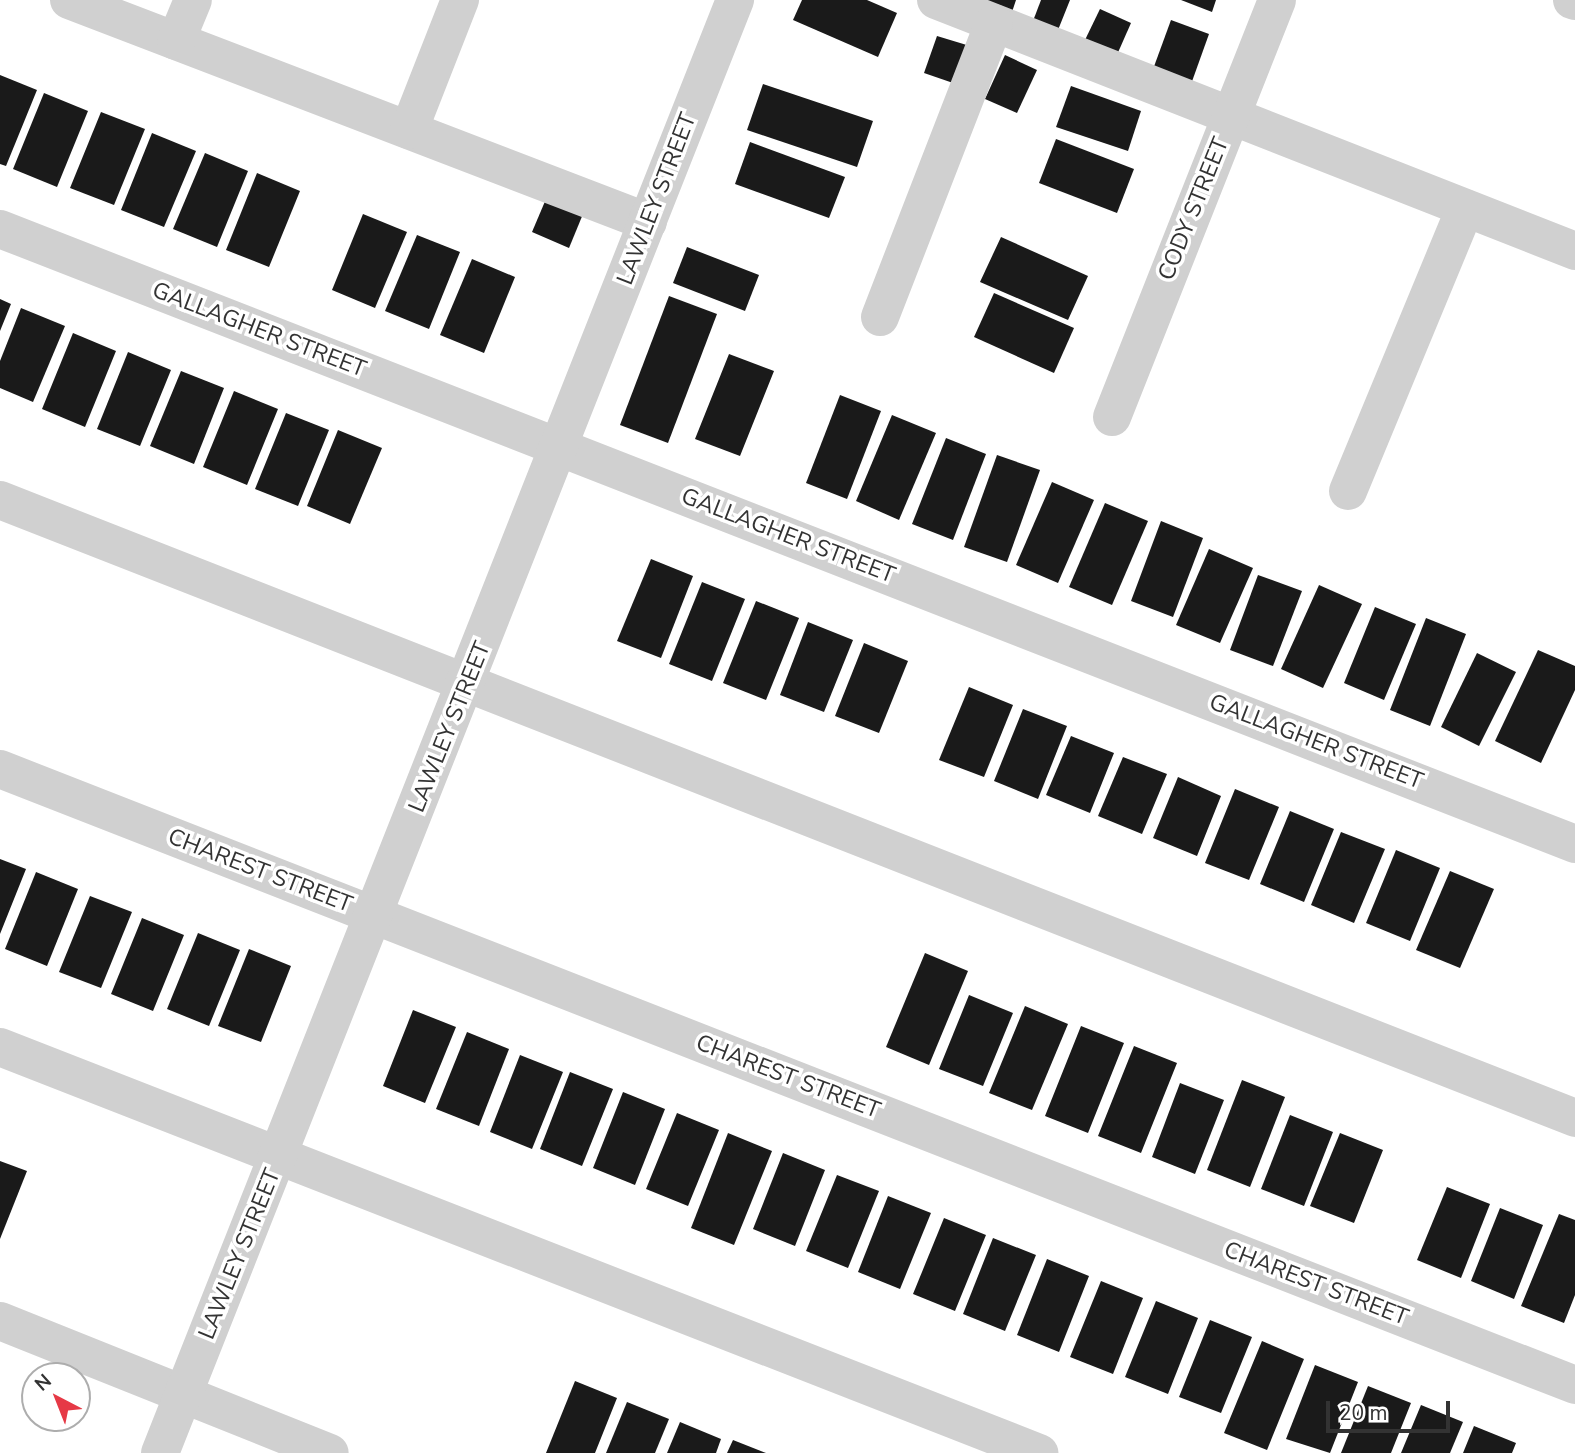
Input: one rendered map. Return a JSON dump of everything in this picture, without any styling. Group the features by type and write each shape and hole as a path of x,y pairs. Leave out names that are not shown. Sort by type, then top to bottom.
{"street":[{"path":"69,0 648,222"},
{"path":"176,41 193,0"},
{"path":"409,130 460,0"},
{"name":"LAWLEY STREET","path":"160,1453 468,682 735,0"},
{"path":"936,0 1575,251"},
{"name":"CODY STREET","path":"1112,417 1277,0"},
{"path":"880,317 994,23"},
{"path":"1348,491 1465,208"},
{"name":"GALLAGHER STREET","path":"0,229 1575,844"},
{"path":"0,500 1575,1118"},
{"name":"CHAREST STREET","path":"0,769 1575,1385"},
{"path":"0,1047 1039,1453"},
{"path":"0,1321 330,1453"}],"building":[{"path":"802,0 867,0 897,13 878,57 793,20"},
{"path":"986,0 1016,0 1011,15"},
{"path":"1041,0 1070,0 1058,30 1033,21"},
{"path":"1181,0 1216,0 1212,12"},
{"path":"1100,9 1131,23 1116,57 1084,42"},
{"path":"1171,20 1209,34 1190,87 1152,72"},
{"path":"937,36 970,46 956,84 924,73"},
{"path":"1005,55 1037,70 1017,113 985,99"},
{"path":"0,75 37,90 6,166 0,164"},
{"path":"763,84 873,121 857,167 747,130"},
{"path":"1071,86 1141,111 1128,151 1056,127"},
{"path":"44,93 88,111 57,187 13,169"},
{"path":"101,112 145,129 114,205 70,188"},
{"path":"152,133 196,151 164,227 121,210"},
{"path":"1056,139 1134,169 1117,213 1039,183"},
{"path":"750,142 845,177 829,218 735,184"},
{"path":"205,153 248,171 217,247 173,229"},
{"path":"257,173 300,191 269,267 226,250"},
{"path":"546,199 583,214 569,248 532,232"},
{"path":"363,214 407,232 375,308 332,290"},
{"path":"417,235 460,252 429,329 385,311"},
{"path":"1001,237 1088,276 1068,320 980,282"},
{"path":"687,247 759,275 745,311 673,283"},
{"path":"472,259 515,277 484,353 440,335"},
{"path":"994,293 1074,328 1054,373 974,337"},
{"path":"669,296 717,314 668,443 620,425"},
{"path":"0,299 11,304 0,331"},
{"path":"21,308 65,326 33,402 0,388 0,361"},
{"path":"73,333 116,351 85,427 42,409"},
{"path":"128,352 171,370 140,446 97,429"},
{"path":"729,354 774,371 740,456 695,439"},
{"path":"181,371 224,388 194,464 150,446"},
{"path":"234,391 278,409 247,485 203,467"},
{"path":"840,395 881,411 847,499 806,483"},
{"path":"286,413 329,430 298,506 255,489"},
{"path":"892,415 936,433 899,520 856,501"},
{"path":"338,430 382,448 350,524 307,506"},
{"path":"946,438 986,454 953,540 912,524"},
{"path":"997,455 1040,470 1007,562 964,547"},
{"path":"1052,482 1094,500 1058,583 1016,565"},
{"path":"1105,503 1148,521 1112,605 1069,587"},
{"path":"1161,521 1203,538 1173,617 1131,601"},
{"path":"1209,549 1253,568 1220,643 1176,625"},
{"path":"651,559 693,576 661,658 617,641"},
{"path":"1258,575 1302,591 1273,666 1230,650"},
{"path":"702,582 745,599 712,681 669,664"},
{"path":"1319,585 1362,604 1323,688 1281,669"},
{"path":"756,601 799,618 766,700 723,683"},
{"path":"1375,607 1416,624 1384,700 1344,683"},
{"path":"1426,618 1466,634 1430,726 1390,710"},
{"path":"808,622 853,640 824,712 780,695"},
{"path":"864,643 908,661 879,733 835,716"},
{"path":"1538,650 1575,666 1575,690 1541,763 1495,741"},
{"path":"1477,653 1516,672 1479,746 1441,727"},
{"path":"969,687 1013,705 984,777 939,760"},
{"path":"1023,709 1067,726 1038,799 994,781"},
{"path":"1071,736 1114,753 1090,813 1046,795"},
{"path":"1123,757 1167,774 1142,834 1098,816"},
{"path":"1178,777 1221,796 1197,856 1153,838"},
{"path":"1235,789 1279,807 1249,880 1205,863"},
{"path":"1290,811 1334,829 1304,902 1260,884"},
{"path":"1341,832 1385,849 1354,923 1311,905"},
{"path":"1396,850 1440,868 1410,941 1366,923"},
{"path":"0,859 26,869 0,934"},
{"path":"1450,871 1494,889 1460,968 1416,950"},
{"path":"36,872 78,889 47,966 5,949"},
{"path":"90,896 132,912 101,988 59,972"},
{"path":"142,918 184,935 153,1011 111,994"},
{"path":"198,933 240,950 209,1026 167,1009"},
{"path":"249,949 291,966 261,1042 218,1026"},
{"path":"925,953 968,971 929,1065 886,1047"},
{"path":"969,995 1013,1013 983,1086 939,1069"},
{"path":"1025,1006 1068,1024 1032,1110 989,1093"},
{"path":"413,1010 456,1027 425,1103 383,1086"},
{"path":"1081,1026 1124,1043 1088,1133 1045,1116"},
{"path":"467,1032 509,1049 479,1126 436,1109"},
{"path":"1134,1046 1177,1063 1141,1153 1098,1136"},
{"path":"520,1055 563,1072 532,1149 490,1132"},
{"path":"570,1072 613,1089 582,1166 540,1149"},
{"path":"1242,1080 1285,1097 1250,1187 1207,1170"},
{"path":"1180,1083 1224,1100 1195,1174 1152,1157"},
{"path":"623,1092 665,1109 635,1185 593,1168"},
{"path":"677,1113 719,1130 688,1206 646,1189"},
{"path":"1290,1115 1333,1132 1304,1206 1261,1189"},
{"path":"728,1133 772,1151 734,1245 691,1228"},
{"path":"1340,1133 1383,1150 1354,1223 1310,1206"},
{"path":"783,1153 825,1170 795,1246 753,1229"},
{"path":"0,1161 27,1171 0,1239"},
{"path":"837,1175 879,1191 848,1268 806,1251"},
{"path":"1447,1187 1490,1204 1461,1278 1417,1260"},
{"path":"888,1196 931,1213 900,1289 858,1272"},
{"path":"1500,1208 1543,1225 1514,1299 1471,1281"},
{"path":"1559,1214 1575,1220 1575,1295 1564,1323 1521,1306"},
{"path":"944,1218 986,1235 955,1311 913,1294"},
{"path":"993,1238 1036,1255 1005,1331 963,1314"},
{"path":"1047,1259 1089,1276 1059,1352 1017,1335"},
{"path":"1101,1281 1143,1298 1113,1374 1070,1357"},
{"path":"1156,1301 1198,1318 1168,1394 1125,1377"},
{"path":"1210,1320 1252,1337 1221,1413 1179,1397"},
{"path":"1262,1341 1304,1359 1267,1450 1224,1433"},
{"path":"1315,1365 1358,1382 1330,1453 1286,1439"},
{"path":"575,1381 617,1398 595,1453 546,1453"},
{"path":"1368,1386 1411,1403 1391,1453 1341,1453"},
{"path":"627,1402 669,1419 655,1453 606,1453"},
{"path":"1421,1405 1463,1422 1450,1453 1401,1453"},
{"path":"680,1422 721,1439 716,1453 667,1453"},
{"path":"1474,1426 1516,1443 1512,1453 1463,1453"},
{"path":"733,1440 766,1453 727,1453"}]}
